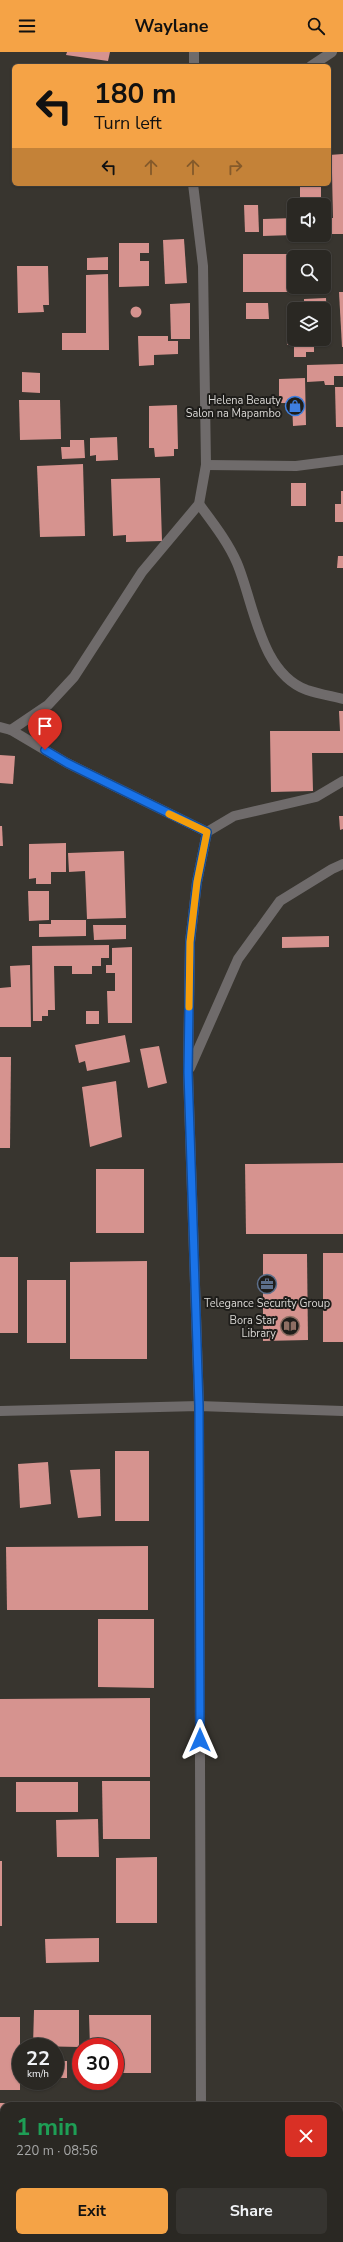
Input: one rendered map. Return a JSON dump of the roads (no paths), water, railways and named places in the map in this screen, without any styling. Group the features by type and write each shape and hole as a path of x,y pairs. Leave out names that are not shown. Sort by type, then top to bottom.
{"street":[{"path":"194,52 194,64"},
{"path":"314,64 332,52"},
{"path":"11,730 48,705 74,678 142,572 199,504 206,465 203,266 193,186"},
{"path":"206,465 296,466 343,460"},
{"path":"199,504 223,536 237,563 262,640 275,662 287,678 306,690 343,699"},
{"path":"0,727 11,730 67,763 207,832"},
{"path":"201,2102 199,1406 188,1072 190,942 197,882 207,832 234,816 316,797 343,781"},
{"path":"188,1072 238,959 280,901 332,869 343,864"},
{"path":"0,1411 199,1406 343,1411"}],"place":[{"name":"Helena Beauty Salon na Mapambo","path":"295,406"},
{"name":"Telegance Security Group","path":"267,1284"},
{"name":"Bora Star Library","path":"290,1326"}]}
